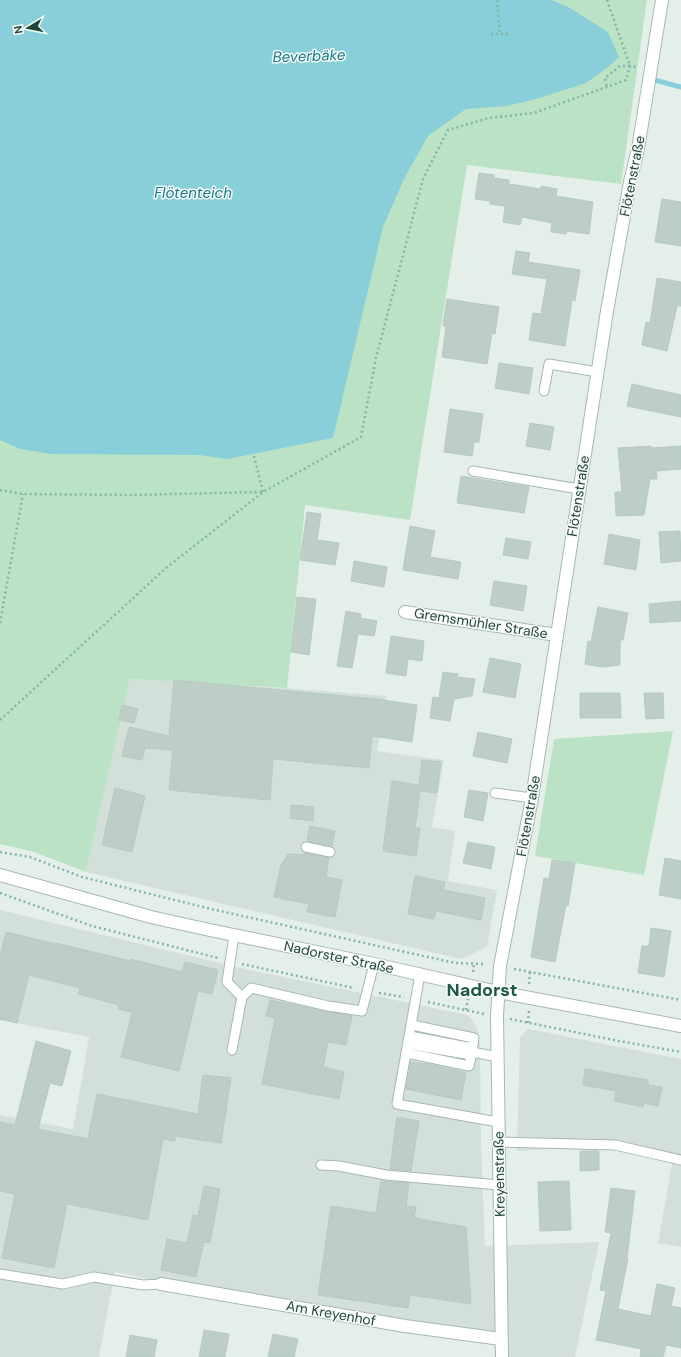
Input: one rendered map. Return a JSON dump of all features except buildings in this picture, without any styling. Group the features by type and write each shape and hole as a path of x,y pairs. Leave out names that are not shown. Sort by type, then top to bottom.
{"street":[{"name":"Flötenstraße","path":"498,992 500,966 532,798 556,635 598,372 630,182 638,149 662,0"},
{"name":"Gremsmühler Straße","path":"405,612 556,635"},
{"name":"Nadorster Straße","path":"0,875 151,917 498,992 681,1026"},
{"name":"Kreyenstraße","path":"498,992 496,1016 498,1057 502,1357"},
{"name":"Am Kreyenhof","path":"161,1284 405,1326 501,1339"}],"lane":[{"path":"544,391 549,364 598,372"},
{"path":"473,471 579,489"},
{"path":"495,793 532,798"},
{"path":"306,847 330,852"},
{"path":"234,935 227,982 242,997"},
{"path":"232,1050 242,997 251,988 321,1004 362,1011 374,964"},
{"path":"420,974 397,1104 498,1122"},
{"path":"408,1044 418,1059 469,1066 474,1038 412,1026"},
{"path":"408,1044 472,1052 498,1057"},
{"path":"498,1142 615,1145 681,1160"},
{"path":"321,1165 339,1166 386,1175 499,1185"},
{"path":"0,1274 63,1284 94,1277 143,1285 161,1284"}],"path":[{"path":"497,0 500,34"},
{"path":"607,0 630,66 620,66 606,78 607,87"},
{"path":"491,34 509,34"},
{"path":"0,720 166,568 263,492 361,437 376,358 423,179 448,130 489,118 534,113 626,80"},
{"path":"254,456 263,492"},
{"path":"0,490 23,494 131,495 263,492"},
{"path":"0,623 23,494"},
{"path":"0,852 30,857 82,876 226,913 455,963 474,963 500,966 681,1000"},
{"path":"0,893 92,926 230,961 367,991 681,1052"}],"shaded area":[{"path":"130,679 285,688 387,696 377,751 444,760 432,827 455,831 448,881 497,890 487,947 461,959 86,872"},
{"path":"0,910 236,967 467,1015 474,1022 478,1032 480,1046 481,1141 485,1246 599,1242 575,1357 502,1357 501,1340 202,1291 115,1272 99,1357 0,1357 0,1115 73,1129 89,1037 0,1020"},
{"path":"528,1029 681,1059 681,1247 658,1243 673,1158 615,1145 517,1151 520,1037"}],"green space":[{"path":"0,0 647,0 621,184 467,165 410,520 305,505 287,688 130,679 86,872 34,852 0,844"},
{"path":"673,731 644,875 535,856 554,739"}],"water":[{"name":"Flötenteich","path":"0,0 552,0 570,8 608,32 619,57 586,83 536,99 507,106 466,109 428,136 404,179 383,227 333,438 227,459 199,455 51,454 20,449 0,440"}],"waterway":[{"name":"Beverbäke","path":"651,79 681,87"}],"district":[{"name":"Nadorst","path":"482,990"}]}
